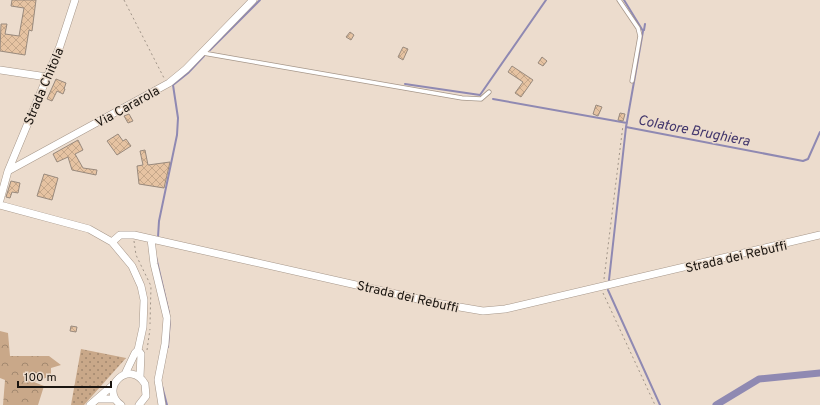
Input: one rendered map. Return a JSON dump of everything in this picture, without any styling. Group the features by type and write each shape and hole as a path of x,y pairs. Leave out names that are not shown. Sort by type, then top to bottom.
{"street":[{"name":"Strada Chitola","path":"8,171 47,77 76,0"},
{"name":"Via Cararola","path":"8,171 169,83 253,0"},
{"path":"0,70 47,77"},
{"path":"0,200 8,171"},
{"path":"0,205 89,229 112,242 132,266 141,286 144,315 138,350 135,353 125,374"},
{"name":"Strada dei Rebuffi","path":"112,242 120,235 134,235 436,303 483,312 505,309 820,235"},
{"path":"151,239 167,318 166,334 158,380 162,405"},
{"path":"138,350 141,354 140,377 146,388 141,404"},
{"path":"90,405 113,385 118,378 125,374 133,374 140,377"},
{"path":"113,385 113,394 115,399 121,405"},
{"path":"98,399 115,399"}],"lane":[{"path":"619,0 638,28 640,36 632,81"},
{"path":"202,52 462,98 481,99 489,92"}],"path":[{"path":"124,0 162,75 169,83"},
{"path":"623,125 608,253 604,278 600,287 655,405"},
{"path":"147,352 150,331"}],"green space":[{"path":"0,331 8,333 10,356 49,356 61,365 51,368 51,376 34,382 44,386 38,405 3,405 5,380 0,378"},
{"path":"81,349 126,358 84,405 71,405"}],"building":[{"path":"12,0 36,0 32,31 29,30 25,55 0,51 1,24 7,24 5,34 19,36 24,8 11,6"},
{"path":"350,32 354,35 351,40 346,37"},
{"path":"403,47 408,49 403,60 398,57"},
{"path":"542,57 547,61 543,66 538,63"},
{"path":"512,66 533,80 521,97 515,93 523,82 508,72"},
{"path":"56,79 66,83 65,89 63,94 57,91 52,101 47,99"},
{"path":"596,105 602,107 598,116 593,114"},
{"path":"620,113 625,114 623,121 618,120"},
{"path":"129,114 133,121 128,123 124,116"},
{"path":"118,134 123,141 126,139 131,146 117,155 107,141"},
{"path":"78,140 83,150 75,154 83,168 97,170 96,175 72,170 68,157 57,162 53,154"},
{"path":"145,150 148,165 170,162 164,188 139,184 137,166 143,165 140,151"},
{"path":"44,174 58,178 52,200 37,196"},
{"path":"11,181 20,183 18,193 12,192 10,198 6,197"},
{"path":"71,326 77,327 76,332 70,331"}],"waterway":[{"path":"210,50 260,0"},
{"path":"405,84 480,95 546,0"},
{"path":"624,0 643,31 626,127"},
{"path":"644,30 645,24"},
{"path":"158,237 159,221 177,135 178,118 173,85 188,73 204,56"},
{"path":"493,99 627,123"},
{"name":"Colatore Brughiera","path":"609,280 626,127 803,161 808,159 820,132"},
{"path":"156,257 169,313"},
{"name":"Colatore Brughiera","path":"608,290 660,405"},
{"path":"168,347 170,319"},
{"path":"716,405 759,379 820,373"},
{"path":"162,386 167,405"}]}
